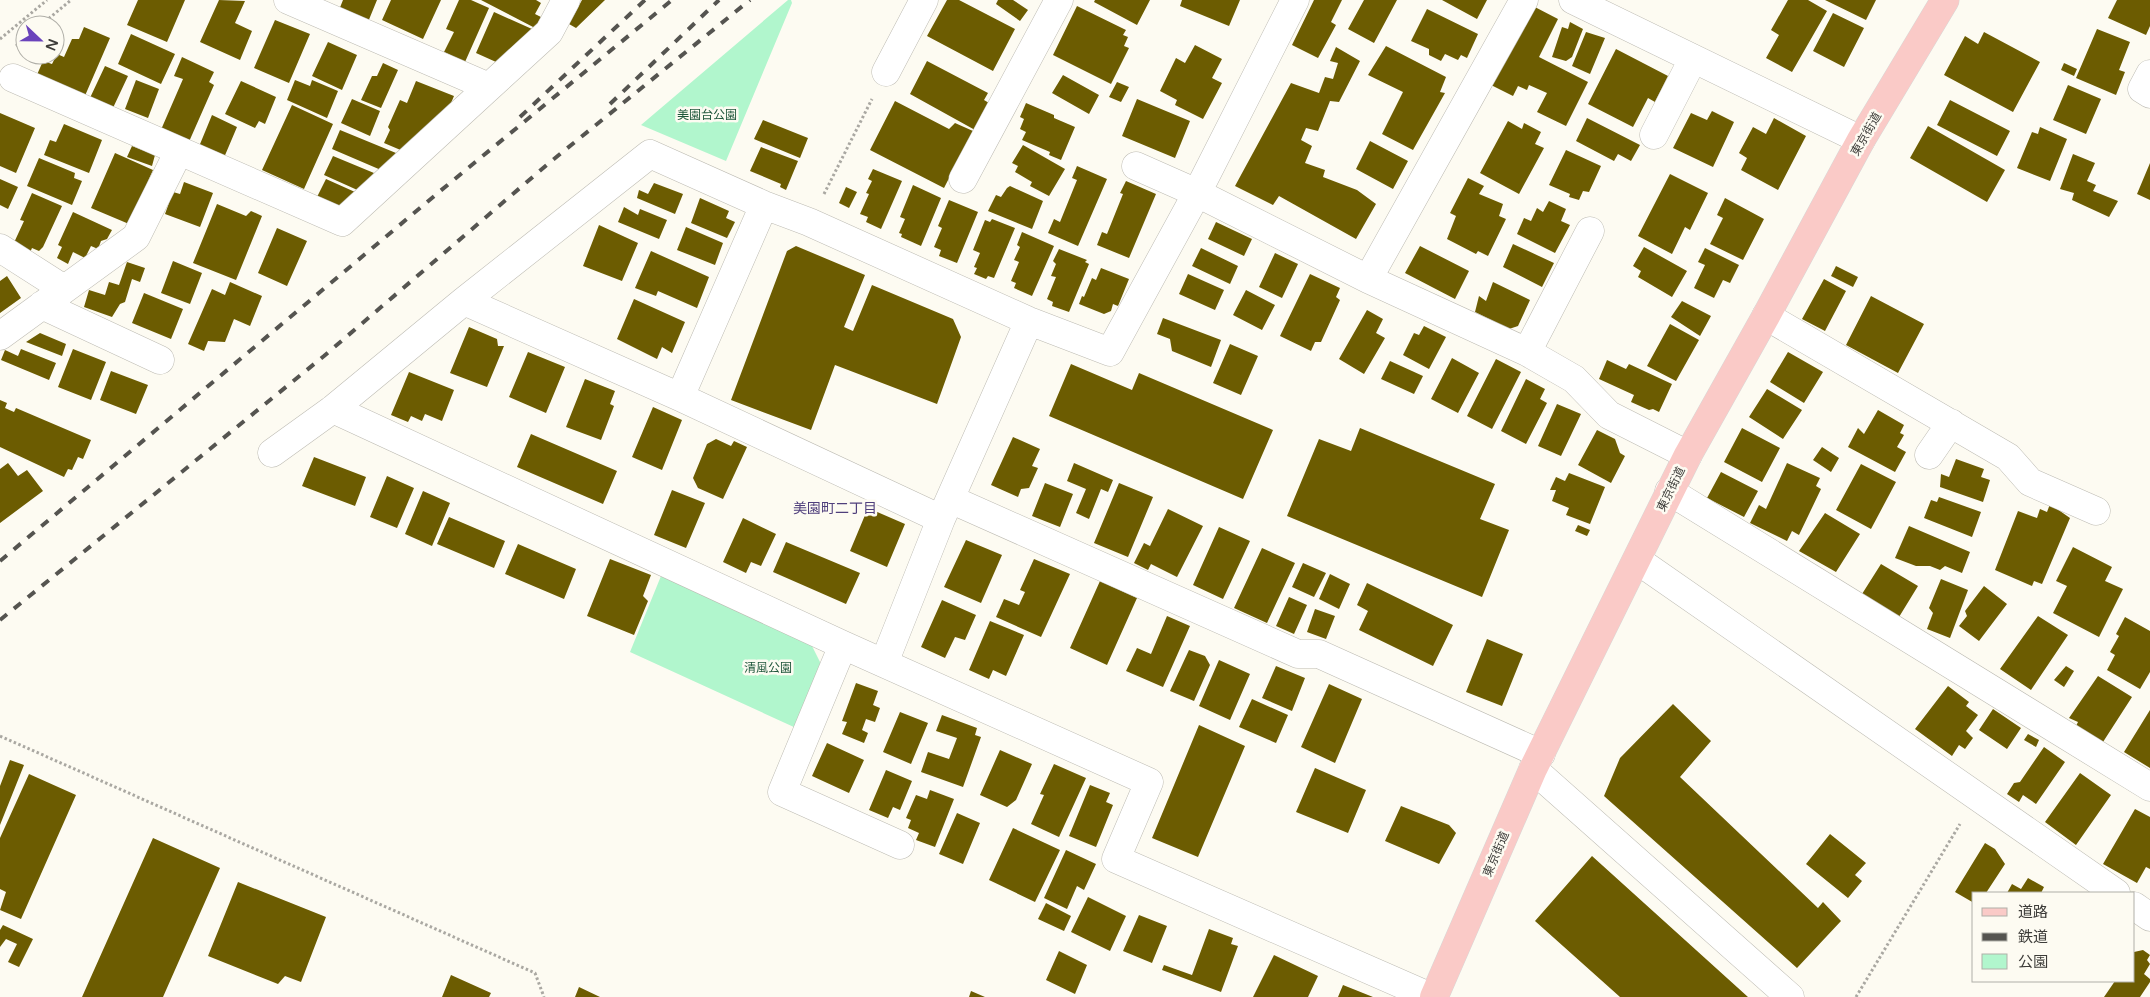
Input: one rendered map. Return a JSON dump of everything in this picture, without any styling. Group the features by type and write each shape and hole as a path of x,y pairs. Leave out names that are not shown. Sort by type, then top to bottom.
{"main road":[{"name":"東京街道","path":"1433,997 1537,761 1688,455 1861,140 1945,0"}],"street":[{"path":"288,0 489,88"},
{"path":"13,78 342,222 549,32 566,0"},
{"path":"886,72 924,0"},
{"path":"963,179 1059,0"},
{"path":"272,453 333,409 650,154 764,205 810,222 1029,321 1110,352 1197,192 1295,0"},
{"path":"1368,279 1524,0"},
{"path":"1573,0 1861,140"},
{"path":"1654,135 1694,59"},
{"path":"2150,74 2142,89 2150,94"},
{"path":"0,336 136,237 178,151"},
{"path":"1136,166 1197,192 1368,279 1527,352 1574,379 1609,415 1688,455"},
{"path":"680,397 764,205"},
{"path":"1527,352 1590,231"},
{"path":"0,248 53,297 160,360"},
{"path":"464,302 680,397 945,509 1298,654 1319,654 1537,761 1790,997"},
{"path":"1766,316 2008,457 2030,482 2096,511"},
{"path":"884,663 945,509 1029,321"},
{"path":"333,409 843,645 1149,782 1116,859 1433,997"},
{"path":"1929,455 1951,423"},
{"path":"1669,492 2150,787"},
{"path":"1637,560 2115,892"},
{"path":"843,645 782,792 900,845"}],"path":[{"path":"0,39 47,0"},
{"path":"53,15 71,0"},
{"path":"810,222 886,72"},
{"path":"0,736 535,973 544,997"},
{"path":"1856,997 1977,797"}],"green space":[{"name":"美園台公園","path":"788,0 791,0 792,3 726,161 641,125"},
{"name":"清風公園","path":"661,576 809,640 821,664 796,728 630,652"}],"building":[{"path":"138,0 185,0 167,42 127,25"},
{"path":"219,0 245,1 235,23 252,31 240,60 200,42"},
{"path":"343,0 377,0 368,22 339,10"},
{"path":"391,0 441,0 423,39 382,20"},
{"path":"459,0 471,0 489,8 465,62 444,52 454,32 446,29"},
{"path":"481,0 536,0 541,3 535,14 541,17 535,28"},
{"path":"582,0 605,0 576,28 569,24"},
{"path":"947,0 959,0 1015,29 993,71 927,36"},
{"path":"998,0 1013,0 1028,10 1020,21 996,4"},
{"path":"1095,0 1150,0 1137,25 1094,2"},
{"path":"1182,0 1240,0 1229,26 1180,6"},
{"path":"1314,0 1342,0 1331,22 1336,25 1318,58 1292,45"},
{"path":"1364,0 1397,0 1374,43 1348,29"},
{"path":"1442,0 1487,0 1477,19"},
{"path":"1788,0 1808,0 1827,11 1792,72 1766,58 1779,35 1771,30"},
{"path":"1825,0 1876,0 1866,20"},
{"path":"2117,0 2150,0 2150,26 2146,35 2108,18"},
{"path":"1531,5 1558,19 1539,57 1588,82 1566,126 1537,112 1547,93 1529,85 1527,90 1518,86 1513,96 1491,85"},
{"path":"1077,6 1126,30 1123,35 1128,37 1124,46 1129,48 1111,84 1053,55"},
{"path":"1427,9 1478,34 1467,58 1461,55 1458,60 1445,54 1441,61 1429,55 1429,49 1411,41"},
{"path":"494,12 532,29 505,66 476,53"},
{"path":"1833,13 1864,28 1844,67 1813,51"},
{"path":"275,20 310,34 289,83 254,68"},
{"path":"1570,22 1583,29 1572,57 1566,61 1552,57 1562,27 1568,29"},
{"path":"84,27 110,38 84,98 36,77 41,65 65,65 65,55 72,39 79,39"},
{"path":"2097,29 2130,42 2119,70 2125,72 2116,95 2076,78"},
{"path":"1586,32 1605,38 1590,74 1572,66"},
{"path":"1984,32 2040,62 2013,112 1944,75 1965,36 1978,44"},
{"path":"131,34 175,54 161,84 118,64"},
{"path":"328,42 357,55 342,90 312,76"},
{"path":"1195,45 1222,59 1212,78 1222,83 1203,119 1175,105 1177,100 1160,91 1176,58 1185,63"},
{"path":"1386,46 1446,77 1440,92 1445,93 1413,150 1382,134 1403,92 1368,75"},
{"path":"1336,47 1360,61 1339,102 1330,101 1318,131 1306,128 1301,140 1312,146 1305,163 1325,170 1323,177 1357,190 1376,204 1356,239 1279,196 1273,205 1235,186 1291,83 1319,93 1325,77 1333,79 1338,63 1330,61"},
{"path":"1616,49 1668,76 1655,102 1648,98 1633,127 1588,104"},
{"path":"182,57 214,72 209,82 214,85 188,144 160,132 183,79 174,76"},
{"path":"927,61 988,93 984,100 989,103 975,130 910,94"},
{"path":"383,63 398,70 381,108 361,100 372,76 377,76"},
{"path":"2064,63 2077,69 2074,76 2061,70"},
{"path":"105,66 128,76 112,110 89,100"},
{"path":"1063,75 1099,95 1089,114 1052,93"},
{"path":"136,80 159,89 148,118 125,109"},
{"path":"295,80 310,86 312,80 338,91 327,118 287,100"},
{"path":"241,81 276,97 265,124 259,121 255,128 225,114"},
{"path":"416,81 454,96 443,122 430,134 421,130 410,154 384,143 390,130 388,127 400,100 407,103"},
{"path":"1117,82 1129,87 1121,102 1109,97"},
{"path":"2068,85 2101,99 2086,134 2053,120"},
{"path":"352,99 380,111 370,136 341,123"},
{"path":"1137,99 1190,121 1175,158 1122,136"},
{"path":"1950,100 2010,131 1997,156 1937,125"},
{"path":"895,101 949,129 955,123 973,131 944,188 870,150"},
{"path":"1026,103 1054,115 1054,118 1075,127 1061,160 1049,155 1050,152 1022,140 1026,132 1020,129 1024,119 1020,117"},
{"path":"292,105 333,124 304,189 262,170"},
{"path":"1712,111 1734,122 1713,167 1673,148 1691,113 1707,120"},
{"path":"0,113 35,128 16,173 0,166"},
{"path":"212,115 237,127 223,160 198,149"},
{"path":"1587,118 1640,145 1631,161 1618,154 1614,161 1576,141"},
{"path":"1774,118 1806,136 1778,190 1741,170 1747,158 1739,153 1753,127 1766,134"},
{"path":"763,120 808,138 800,158 754,139"},
{"path":"1508,121 1522,129 1524,123 1541,132 1535,144 1544,148 1519,194 1480,173"},
{"path":"64,124 102,140 89,173 44,155 50,140 56,142"},
{"path":"1928,126 2005,170 1987,202 1910,158"},
{"path":"2040,127 2067,139 2050,181 2017,168 2032,132 2038,134"},
{"path":"340,130 396,153 388,173 332,149"},
{"path":"1370,141 1408,161 1393,189 1356,169"},
{"path":"1023,145 1065,169 1049,196 1030,186 1032,182 1015,172 1018,166 1012,163"},
{"path":"132,146 155,155 152,166 127,157"},
{"path":"761,147 798,161 786,190 780,187 781,184 750,171"},
{"path":"1566,150 1601,166 1589,192 1583,191 1579,200 1569,197 1570,194 1549,185"},
{"path":"115,153 153,170 129,224 91,208"},
{"path":"2073,154 2095,163 2087,181 2096,185 2093,191 2118,201 2109,217 2072,200 2074,193 2060,189"},
{"path":"333,156 374,173 364,193 324,175"},
{"path":"39,158 75,173 74,178 82,181 72,205 27,186"},
{"path":"2150,163 2150,200 2137,194"},
{"path":"1077,166 1107,179 1078,246 1048,233 1054,219 1060,222 1077,180 1072,178"},
{"path":"873,169 902,181 881,229 866,222 868,217 860,214 869,194 866,193 872,181 868,179"},
{"path":"1670,174 1708,193 1690,230 1685,227 1672,254 1638,236"},
{"path":"1468,178 1484,186 1479,194 1503,204 1499,216 1506,219 1488,256 1478,251 1476,254 1447,239 1456,216 1450,213"},
{"path":"0,179 18,187 8,209 0,205"},
{"path":"326,179 355,192 343,216 314,203"},
{"path":"1126,181 1156,194 1129,258 1097,245 1102,232 1107,234 1123,194 1120,193"},
{"path":"184,182 213,193 200,227 165,214 173,192 180,194"},
{"path":"654,183 683,194 675,214 637,198 639,190 648,194"},
{"path":"913,185 941,198 921,246 901,237 902,234 899,233 905,219 900,217"},
{"path":"1010,186 1043,201 1032,229 988,211 996,195 1001,197"},
{"path":"846,187 857,192 849,208 839,203"},
{"path":"32,193 62,206 43,247 39,251 32,248 29,255 12,247 24,221 20,220"},
{"path":"700,198 729,211 726,218 735,222 727,238 691,223"},
{"path":"1725,198 1764,219 1743,260 1710,244 1723,218 1717,215"},
{"path":"949,200 978,212 957,263 939,256 941,250 934,247 942,228 938,226"},
{"path":"1549,201 1566,209 1561,221 1570,225 1555,253 1517,234 1524,218 1531,221 1537,208 1543,212"},
{"path":"217,204 246,216 251,211 262,216 236,280 193,263"},
{"path":"624,207 638,215 640,209 667,220 659,239 618,222"},
{"path":"73,212 112,230 107,239 101,241 98,249 91,246 85,258 73,252 68,264 57,258 62,247 58,245"},
{"path":"992,219 1015,228 994,278 988,276 986,279 974,274 977,268 974,267 980,253 973,250 985,220 990,222"},
{"path":"1216,222 1252,239 1244,256 1208,239"},
{"path":"599,225 638,243 622,281 583,266"},
{"path":"686,227 723,243 715,265 677,250"},
{"path":"277,228 307,241 287,286 258,273"},
{"path":"1022,232 1054,246 1032,296 1014,288 1016,283 1011,281 1019,262 1014,260 1020,247 1017,245"},
{"path":"1513,244 1554,263 1542,287 1503,267"},
{"path":"796,246 865,275 844,327 853,331 872,285 953,319 961,337 937,404 835,365 811,430 731,400 787,251"},
{"path":"1420,246 1469,271 1455,299 1405,273"},
{"path":"1644,247 1687,271 1672,297 1638,277 1641,271 1633,266"},
{"path":"1201,248 1238,266 1230,284 1192,266"},
{"path":"1705,248 1739,265 1730,283 1723,280 1714,298 1694,288 1705,265 1698,262"},
{"path":"1059,249 1087,260 1085,262 1089,264 1069,312 1052,306 1053,302 1047,299 1056,277 1051,276 1056,264 1053,261"},
{"path":"651,251 709,277 697,308 658,291 656,296 635,288"},
{"path":"1275,253 1298,264 1282,298 1259,287"},
{"path":"173,261 202,273 190,304 161,293"},
{"path":"127,262 145,268 140,282 132,279 125,302 120,304 112,317 84,307 89,290 105,295 109,282 119,285"},
{"path":"1836,266 1858,277 1853,287 1831,276"},
{"path":"1101,268 1129,279 1118,306 1113,304 1111,311 1104,314 1079,304 1092,278 1096,280"},
{"path":"1188,274 1224,290 1215,310 1179,294"},
{"path":"1310,274 1340,288 1336,297 1340,300 1321,342 1315,342 1311,351 1280,336"},
{"path":"7,276 21,298 0,313 0,281"},
{"path":"1824,279 1846,291 1825,331 1802,319"},
{"path":"230,282 262,296 250,326 234,319 225,342 208,341 204,351 188,344 212,289 225,295"},
{"path":"1493,282 1530,300 1518,326 1509,329 1475,312 1479,296 1486,301"},
{"path":"1246,290 1275,305 1262,330 1233,315"},
{"path":"144,293 183,309 171,339 132,323"},
{"path":"1871,296 1924,324 1898,373 1846,345"},
{"path":"634,299 685,322 672,353 662,347 657,359 617,339"},
{"path":"1682,301 1711,316 1700,336 1671,317"},
{"path":"1367,310 1383,319 1376,333 1385,338 1364,374 1339,359"},
{"path":"1163,318 1221,340 1211,367 1172,351 1170,339 1157,334"},
{"path":"1670,324 1699,340 1676,381 1647,366"},
{"path":"1424,326 1446,337 1429,369 1403,355 1414,333 1419,335"},
{"path":"469,327 497,339 498,346 504,346 487,387 450,373"},
{"path":"40,333 66,344 62,356 26,342"},
{"path":"1230,344 1258,356 1241,395 1213,383"},
{"path":"21,349 56,363 49,380 1,360 5,350 18,356"},
{"path":"73,349 106,362 91,400 58,387"},
{"path":"528,352 565,367 546,413 509,397"},
{"path":"1788,352 1823,372 1804,403 1770,382"},
{"path":"1452,358 1479,373 1458,413 1431,399"},
{"path":"1496,359 1521,372 1492,429 1467,416"},
{"path":"1607,360 1626,369 1629,364 1672,384 1659,412 1631,402 1634,395 1599,379"},
{"path":"1390,361 1423,376 1414,394 1381,379"},
{"path":"1071,364 1132,390 1139,373 1273,430 1243,499 1049,416"},
{"path":"111,371 148,385 136,414 100,400"},
{"path":"409,372 454,390 442,421 425,414 422,421 411,416 408,422 391,415"},
{"path":"585,379 615,391 610,404 614,406 601,440 566,427"},
{"path":"1526,379 1545,389 1540,399 1547,403 1526,444 1501,431"},
{"path":"1767,389 1802,410 1783,439 1749,417"},
{"path":"0,400 7,403 5,408 14,412 16,408 91,440 83,459 78,457 72,470 68,469 64,477 0,447"},
{"path":"1557,404 1581,414 1561,456 1538,446"},
{"path":"653,407 682,420 662,470 632,457"},
{"path":"1878,410 1904,425 1900,433 1904,435 1897,447 1906,452 1895,472 1848,447 1858,428 1864,434"},
{"path":"1360,428 1495,484 1480,519 1509,530 1482,597 1287,516 1319,439 1351,451"},
{"path":"1742,428 1780,448 1762,482 1724,462"},
{"path":"1597,430 1615,439 1620,453 1625,456 1611,483 1578,465"},
{"path":"531,434 617,471 603,504 517,467"},
{"path":"1013,437 1040,449 1032,466 1038,468 1029,488 1021,489 1018,497 991,485"},
{"path":"716,439 731,446 734,441 747,447 723,499 698,488 693,478 707,444"},
{"path":"1822,447 1839,458 1831,472 1813,460"},
{"path":"314,457 366,477 355,506 302,486"},
{"path":"1956,459 1984,469 1981,477 1990,480 1983,502 1940,487 1941,474 1949,477"},
{"path":"8,463 18,476 27,470 43,491 0,523 0,469"},
{"path":"1074,463 1113,480 1108,492 1101,489 1089,519 1076,513 1086,489 1067,481"},
{"path":"1787,463 1820,478 1816,486 1821,489 1799,535 1792,531 1787,541 1750,523 1759,505 1766,509"},
{"path":"1861,464 1896,482 1871,529 1836,510"},
{"path":"1721,472 1758,491 1744,517 1707,498"},
{"path":"1569,473 1605,487 1590,524 1566,515 1569,508 1552,501 1556,490 1550,490 1556,477 1565,481"},
{"path":"387,476 414,488 397,528 370,517"},
{"path":"1045,483 1073,494 1060,527 1032,516"},
{"path":"1119,483 1153,497 1128,557 1094,543"},
{"path":"672,490 705,503 686,548 654,535"},
{"path":"423,491 450,503 432,546 405,534"},
{"path":"1939,497 1981,512 1972,537 1924,518 1931,500 1937,502"},
{"path":"2050,504 2070,518 2042,584 2034,581 2032,586 1995,570 2018,511 2037,518 2040,509 2047,512"},
{"path":"868,508 905,524 887,567 850,551"},
{"path":"1168,509 1203,526 1177,577 1151,564 1148,570 1134,563 1144,543 1150,546"},
{"path":"1825,513 1860,534 1836,572 1799,551"},
{"path":"449,517 505,541 494,568 437,544"},
{"path":"743,518 776,534 761,566 751,562 746,573 723,562"},
{"path":"1578,525 1590,530 1587,536 1575,531"},
{"path":"1909,526 1970,552 1962,573 1945,566 1940,570 1930,566 1916,566 1895,558"},
{"path":"1219,527 1250,541 1223,599 1193,585"},
{"path":"966,540 1002,555 981,603 944,587"},
{"path":"786,542 860,573 846,604 773,572"},
{"path":"518,544 576,569 564,599 505,574"},
{"path":"2073,547 2112,567 2105,581 2123,589 2099,637 2053,613 2067,586 2056,581"},
{"path":"1262,548 1295,563 1267,623 1234,608"},
{"path":"610,559 651,575 643,596 648,601 634,635 587,616"},
{"path":"1034,559 1070,574 1041,637 996,617 1004,599 1019,605 1025,592 1020,590"},
{"path":"1303,563 1326,573 1314,597 1292,587"},
{"path":"1881,564 1918,586 1899,617 1862,594"},
{"path":"1330,574 1350,584 1339,609 1319,599"},
{"path":"1941,579 1968,590 1950,638 1927,629 1933,613 1929,608"},
{"path":"1100,581 1137,598 1107,665 1070,648"},
{"path":"1367,583 1453,625 1433,666 1359,630 1368,611 1357,605"},
{"path":"1984,586 2007,604 1979,641 1959,626 1967,616 1965,611"},
{"path":"1289,597 1307,605 1294,634 1276,626"},
{"path":"942,600 976,615 965,640 955,637 945,658 921,647"},
{"path":"1315,609 1335,616 1326,639 1307,632"},
{"path":"1167,616 1190,626 1163,687 1126,671 1137,648 1151,654"},
{"path":"2038,616 2068,635 2031,690 2000,669"},
{"path":"2125,617 2150,631 2150,672 2140,689 2107,670 2115,655 2110,652 2119,636 2116,634"},
{"path":"990,621 1024,635 1006,676 993,670 989,679 969,670"},
{"path":"1487,639 1523,654 1502,706 1466,692"},
{"path":"1189,650 1205,656 1210,665 1194,701 1170,691"},
{"path":"1219,660 1250,674 1230,720 1199,706"},
{"path":"1276,666 1305,678 1292,711 1262,698"},
{"path":"2066,666 2074,671 2064,687 2054,680"},
{"path":"2098,676 2132,697 2103,742 2075,728 2078,722 2069,718"},
{"path":"856,683 878,691 873,705 880,708 875,722 866,719 862,730 868,733 864,743 842,734 847,722 842,721"},
{"path":"1329,684 1362,699 1335,763 1301,747"},
{"path":"1948,686 1969,702 1966,706 1978,715 1966,731 1973,738 1965,749 1959,745 1952,756 1915,729"},
{"path":"1252,699 1288,715 1276,743 1239,727"},
{"path":"1673,704 1711,741 1680,777 1818,908 1823,902 1841,921 1797,968 1604,796 1620,758"},
{"path":"1993,709 2021,728 2007,749 1979,730"},
{"path":"2150,710 2150,768 2124,752"},
{"path":"900,712 928,723 911,764 883,752"},
{"path":"942,715 977,728 975,735 981,737 963,787 921,772 928,752 949,759 957,738 936,731"},
{"path":"1199,725 1245,746 1198,857 1152,838"},
{"path":"2028,734 2039,740 2036,747 2024,740"},
{"path":"827,743 864,760 849,793 812,776"},
{"path":"2044,747 2065,762 2036,804 2023,795 2019,802 2007,794 2014,783 2020,782"},
{"path":"1000,750 1032,764 1016,800 1007,807 980,795"},
{"path":"10,760 24,765 0,825 0,786"},
{"path":"1054,764 1086,778 1059,837 1031,824 1044,795 1040,794"},
{"path":"1315,768 1366,790 1348,833 1296,812"},
{"path":"886,770 912,781 900,810 893,807 888,818 869,810"},
{"path":"2080,773 2111,795 2076,845 2045,822"},
{"path":"29,774 76,795 21,919 0,910 6,892 0,889 0,838"},
{"path":"1090,785 1110,793 1106,802 1113,805 1096,847 1069,836"},
{"path":"930,790 954,799 935,847 916,840 919,833 908,828 911,820 906,818 916,795 927,799"},
{"path":"1401,806 1449,825 1456,833 1439,864 1385,841"},
{"path":"2135,809 2150,817 2150,869 2146,867 2137,883 2103,864"},
{"path":"957,813 980,823 963,864 939,854"},
{"path":"1013,828 1060,850 1035,902 989,880"},
{"path":"1830,834 1866,863 1855,875 1862,881 1848,898 1806,864"},
{"path":"153,838 220,868 163,997 82,997"},
{"path":"1985,843 1995,849 2005,864 1987,892 1972,892 1972,902 1955,892"},
{"path":"1066,850 1096,864 1084,890 1077,886 1067,909 1044,898"},
{"path":"1592,856 1748,997 1620,997 1535,921"},
{"path":"2028,878 2044,887 2042,892 2008,892 2012,884 2021,889"},
{"path":"238,882 326,917 301,982 285,976 278,984 208,956"},
{"path":"1088,897 1126,916 1110,951 1071,932"},
{"path":"1046,903 1071,916 1064,931 1038,919"},
{"path":"1139,915 1167,926 1152,963 1123,951"},
{"path":"3,925 33,939 19,967 8,962 17,944 6,939 0,947 0,930"},
{"path":"1209,929 1233,938 1231,944 1238,946 1221,992 1162,970 1164,965 1192,975"},
{"path":"2143,950 2150,955 2147,960 2150,964 2144,974 2150,979 2150,982 2140,997 2104,997 2114,982 2135,982 2135,952"},
{"path":"1059,951 1087,965 1075,994 1046,980"},
{"path":"1274,955 1318,976 1308,997 1253,997"},
{"path":"451,975 491,993 489,997 442,997"},
{"path":"1343,985 1373,997 1338,997"},
{"path":"579,987 600,997 575,997"},
{"path":"971,991 985,997 969,997"}],"railway":[{"path":"520,117 645,0"},
{"path":"0,561 439,192 672,0"},
{"path":"610,104 719,0"},
{"path":"0,620 324,356 549,163 750,0"}],"district":[{"name":"美園町二丁目","path":"835,508"}]}
